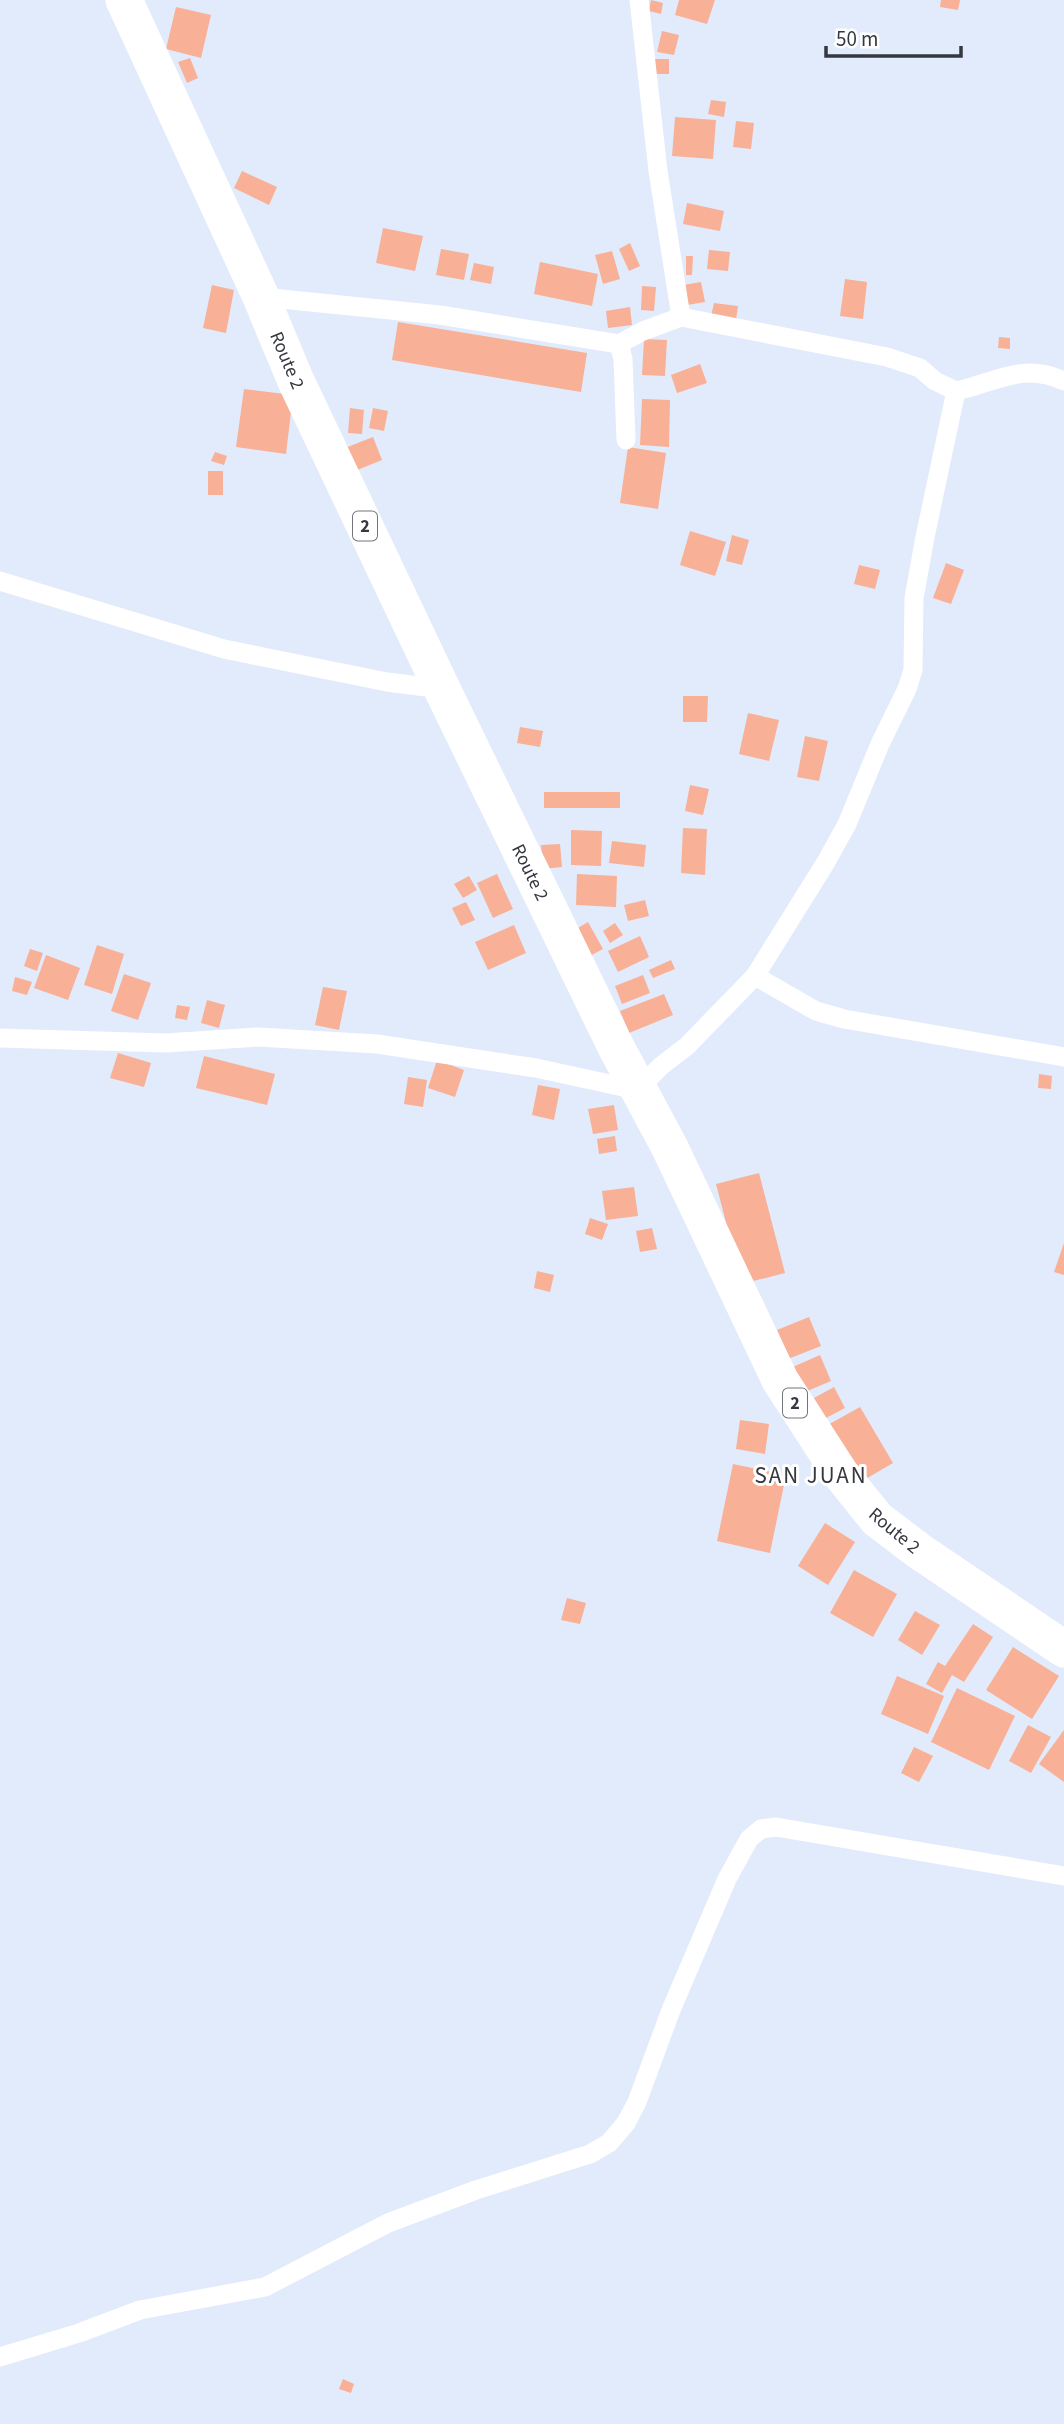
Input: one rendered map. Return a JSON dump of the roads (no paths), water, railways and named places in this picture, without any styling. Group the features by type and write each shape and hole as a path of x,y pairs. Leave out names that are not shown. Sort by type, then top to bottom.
{"highway":[{"name":"Route 2","path":"124,0 261,297 295,379 442,688 628,1070 670,1148 780,1380 840,1474 877,1519 1064,1649"}],"street":[{"path":"639,0 658,171 681,317"},
{"path":"261,297 440,315 619,344 643,331 681,317 887,357 920,369 935,381 956,391 1009,374 1034,371 1064,381"},
{"path":"619,344 624,359 626,440"},
{"path":"0,1038 166,1043 258,1037 377,1044 524,1066 628,1070 695,1038 755,976 826,862 905,696 912,670 914,598 920,561 956,391"},
{"path":"0,581 224,649 387,682 442,688"},
{"path":"755,976 816,1011 844,1019 1064,1057"},
{"path":"0,2357 79,2333 140,2310 265,2287 388,2223 476,2190 590,2154 609,2143 626,2123 637,2102 671,2010 727,1879 749,1839 761,1829 776,1827 1064,1876"}],"district":[{"name":"SAN JUAN","path":"811,1475"}]}
